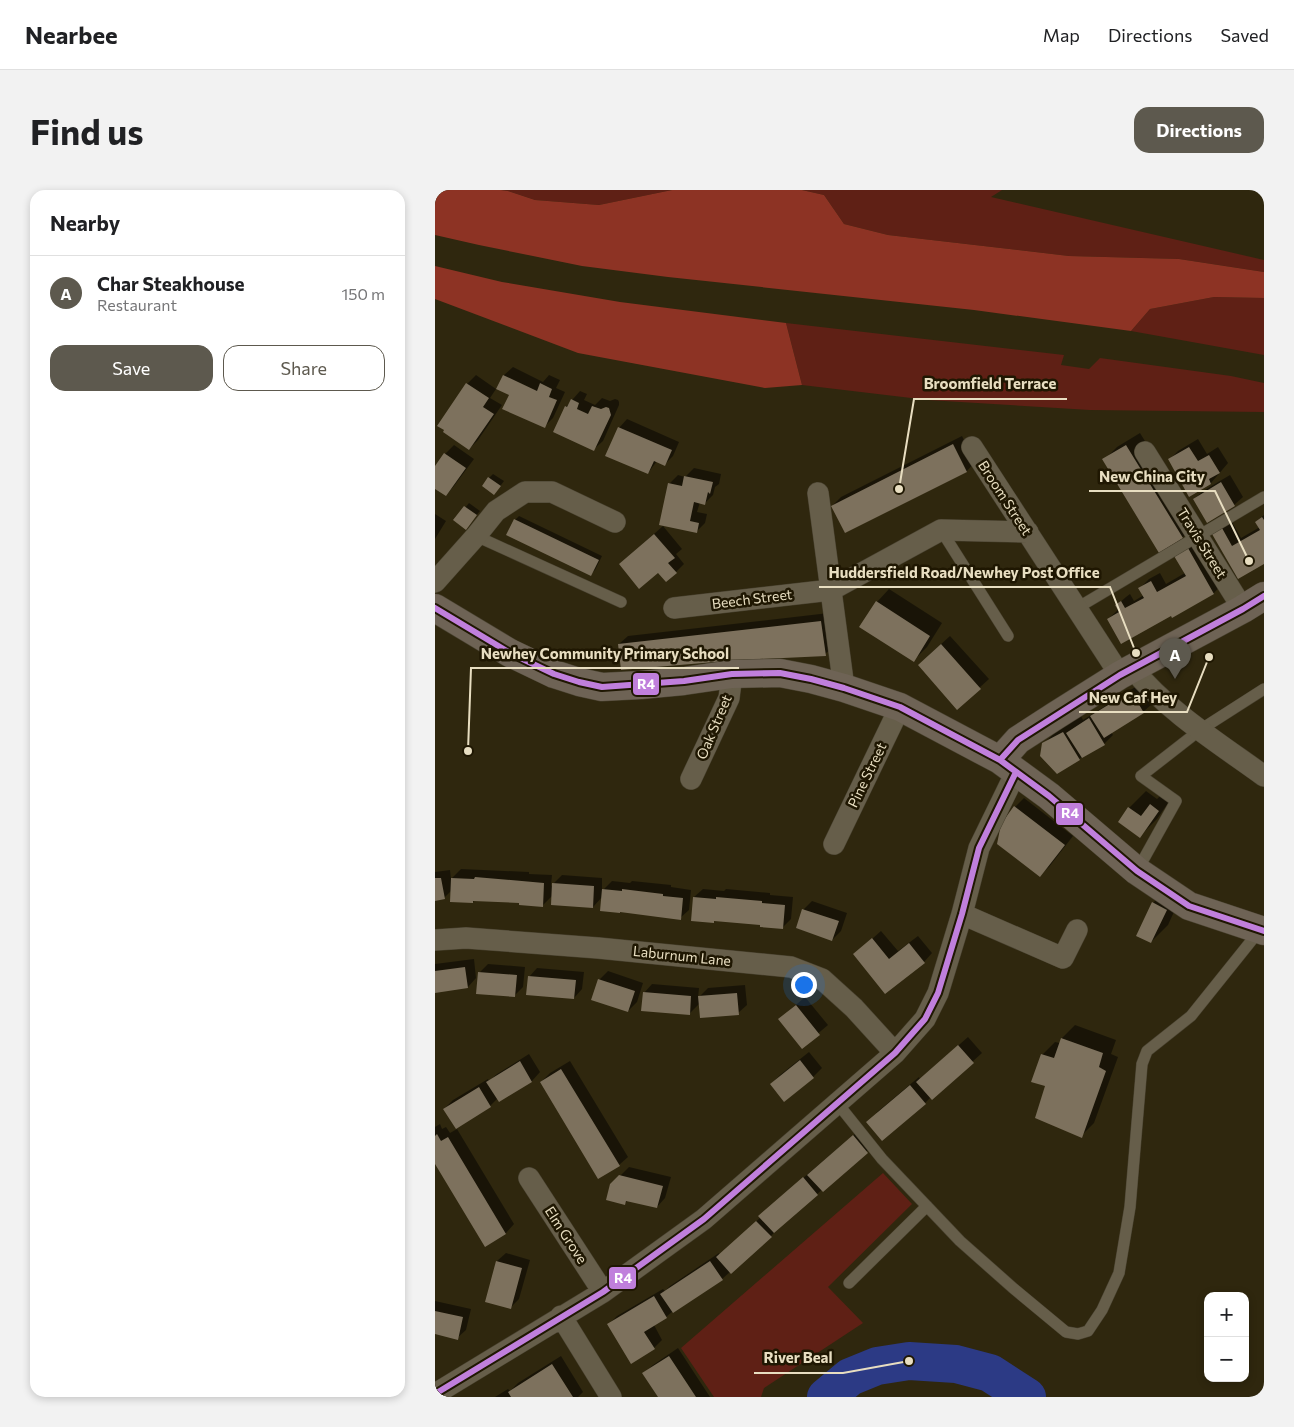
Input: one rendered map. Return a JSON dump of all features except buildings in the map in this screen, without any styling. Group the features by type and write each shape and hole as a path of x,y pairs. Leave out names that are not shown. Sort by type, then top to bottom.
{"main road":[{"path":"1008,766 1018,740 1040,725 1127,672 1253,602"},
{"path":"435,608 509,653 554,674 602,687 684,681 732,674 781,673 844,688 900,707 1008,766 1049,796 1137,870 1189,906 1263,928"}],"street":[{"name":"Broom Street","path":"972,448 1077,608 1127,672 1200,730 1264,776"},
{"name":"Travis Street","path":"1145,452 1198,537 1253,602"},
{"path":"435,582 497,511 525,492 552,492 615,522"},
{"path":"818,493 844,688"},
{"path":"831,590 941,530 1028,532"},
{"name":"Beech Street","path":"673,608 831,590"},
{"name":"Oak Street","path":"691,780 729,698 732,674"},
{"name":"Pine Street","path":"834,844 900,707"},
{"path":"435,1394 603,1292 705,1218 895,1053 925,1019 938,993 962,914 979,848 1008,766"},
{"path":"962,914 1063,958 1077,930"},
{"name":"Laburnum Lane","path":"435,940 465,938 791,966 822,979 854,1008 895,1053"},
{"name":"Elm Grove","path":"529,1178 603,1292"},
{"path":"561,1316 611,1397"}],"lane":[{"path":"1077,608 1264,497"},
{"path":"941,530 1008,636"},
{"path":"476,536 621,602"},
{"path":"1137,870 1176,801 1141,776 1200,730 1264,689"},
{"path":"838,1104 882,1159 960,1240 1013,1288 1066,1332 1078,1334 1088,1331 1103,1310 1119,1273 1130,1207 1142,1064 1147,1051 1191,1016 1263,928"},
{"path":"849,1283 927,1206"}],"shaded area":[{"path":"435,190 501,190 535,200 599,205 672,190 802,190 824,195 844,224 888,235 1069,256 1179,259 1264,272 1264,298 1214,297 1150,309 1131,331 974,310 582,266 435,235"},
{"path":"501,190 672,190 599,205 535,200"},
{"path":"802,190 1002,190 991,197 1264,260 1264,272 1179,259 1069,256 888,235 844,224 824,195"},
{"path":"435,266 502,282 620,302 786,323 802,385 765,388 578,353 435,299"},
{"path":"1214,297 1264,298 1264,355 1131,331 1150,309"},
{"path":"786,323 1064,355 1061,365 1089,369 1100,358 1231,376 1264,383 1264,412 1090,410 928,400 802,385"},
{"path":"883,1173 912,1204 828,1287 863,1323 764,1388 761,1397 714,1397 681,1348"}],"waterway":[{"path":"826,1397 850,1377 877,1366 909,1361 956,1364 990,1373 1027,1397"}],"transit line":[{"name":"R4","path":"1000,760 1018,740 1120,675 1264,596"},
{"name":"R4","path":"435,608 510,653 554,674 602,687 684,681 732,674 780,673 844,688 900,707 1000,760 1049,796 1137,871 1189,906 1264,931"},
{"name":"R4","path":"435,1394 603,1292 704,1219 895,1053 925,1019 938,993 962,914 979,848 1016,772"}],"place":[{"name":"Broomfield Terrace","path":"899,489"},
{"name":"New China City","path":"1249,561"},
{"name":"Huddersfield Road/Newhey Post Office","path":"1136,653"},
{"name":"New Caf Hey","path":"1209,657"},
{"name":"Char Steakhouse","path":"1175,679"},
{"name":"Newhey Community Primary School","path":"468,751"},
{"name":"River Beal","path":"909,1361"}]}
